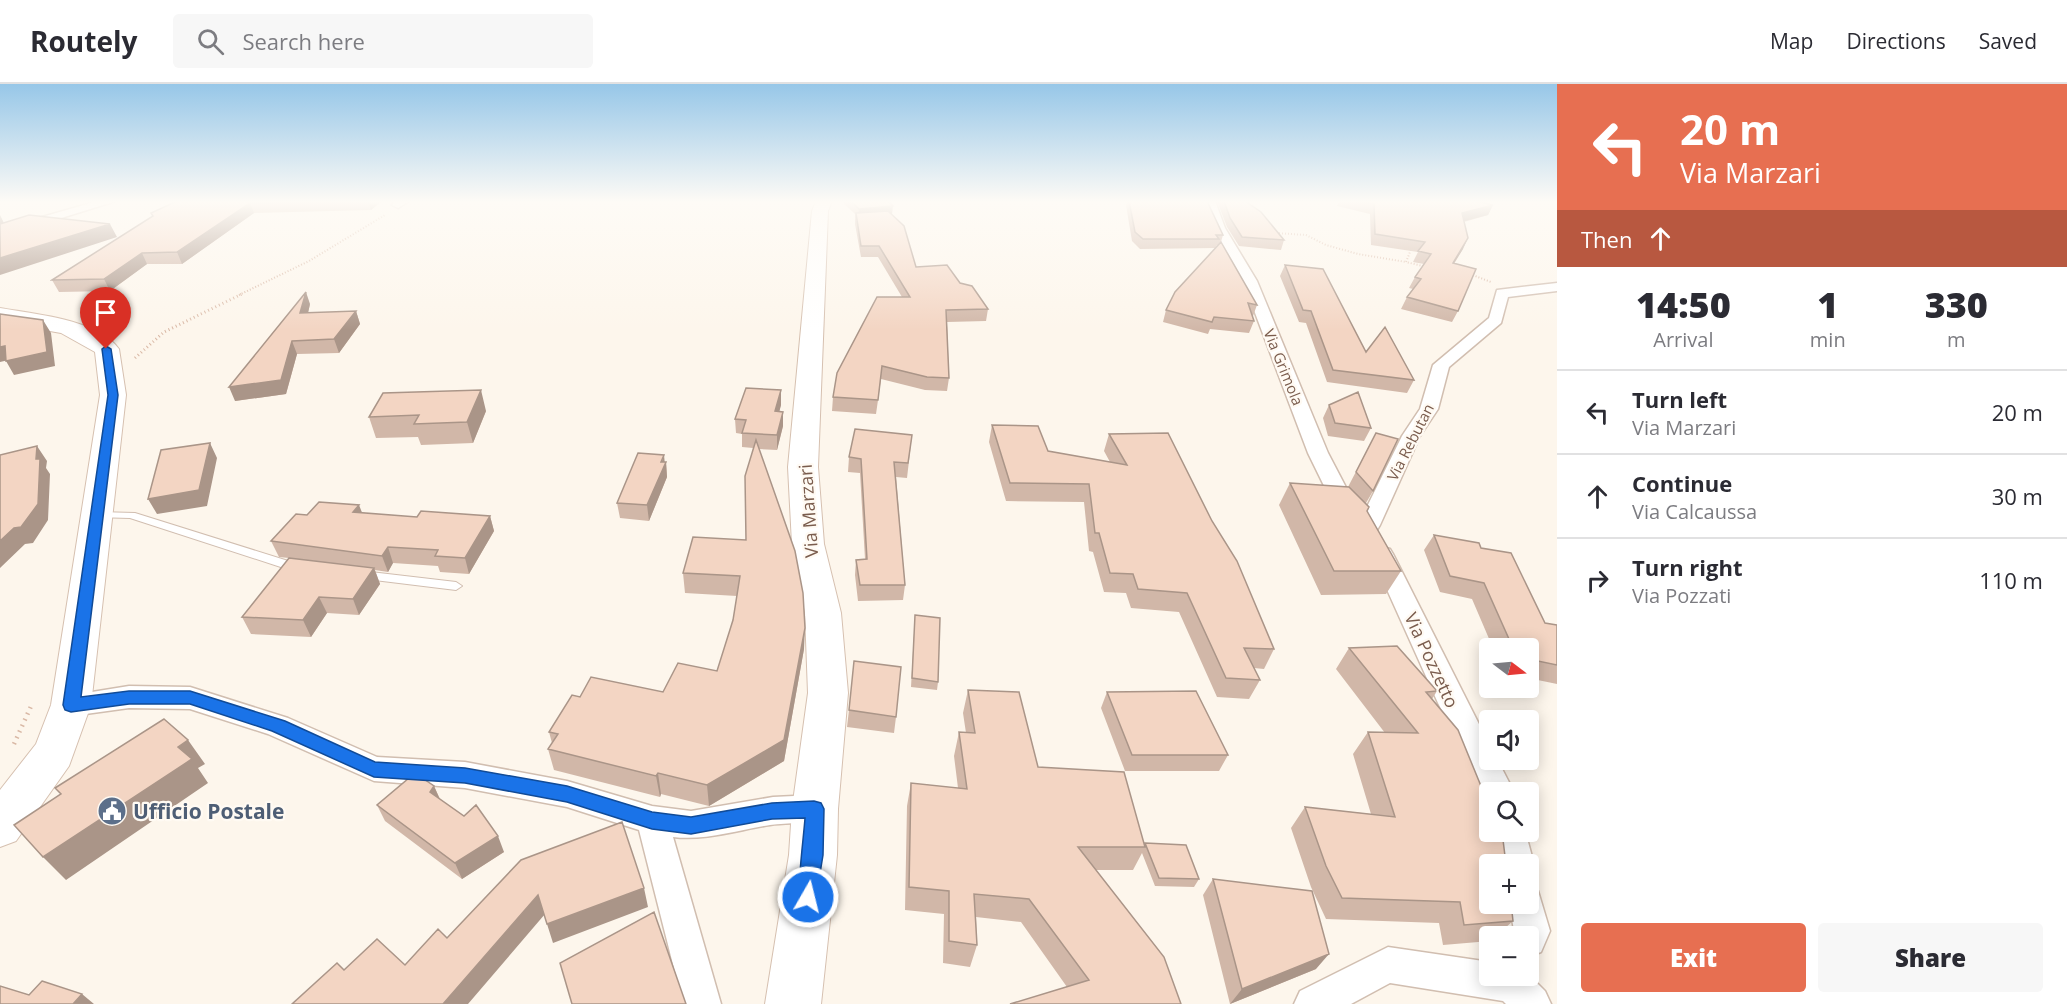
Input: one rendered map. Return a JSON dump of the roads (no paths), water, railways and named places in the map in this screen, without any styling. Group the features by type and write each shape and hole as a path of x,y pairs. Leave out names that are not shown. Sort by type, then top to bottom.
{"street":[{"name":"Via Marzari","path":"794,1004 813,855 814,809 828,693 823,613 808,544 803,468 819,244"},
{"name":"Via Grimola","path":"1228,244 1250,281 1318,453 1342,500 1369,525"},
{"name":"Via Rebutan","path":"1369,525 1411,436 1429,409 1441,365 1496,320 1502,293 1557,287"},
{"path":"0,315 59,326 89,335 106,349 113,395 71,705 54,753 0,826"},
{"name":"Via Pozzetto","path":"1369,525 1452,703 1494,782"},
{"path":"71,705 129,697 190,698 278,726 374,769 465,775 567,794 652,820 691,825 772,811 814,809"},
{"path":"652,820 702,1004"},
{"path":"1313,1004 1388,965 1520,988"}],"lane":[{"path":"97,516 131,515 289,567 313,570"},
{"path":"349,574 456,586"}],"place":[{"name":"Ufficio Postale","path":"112,811"}]}
